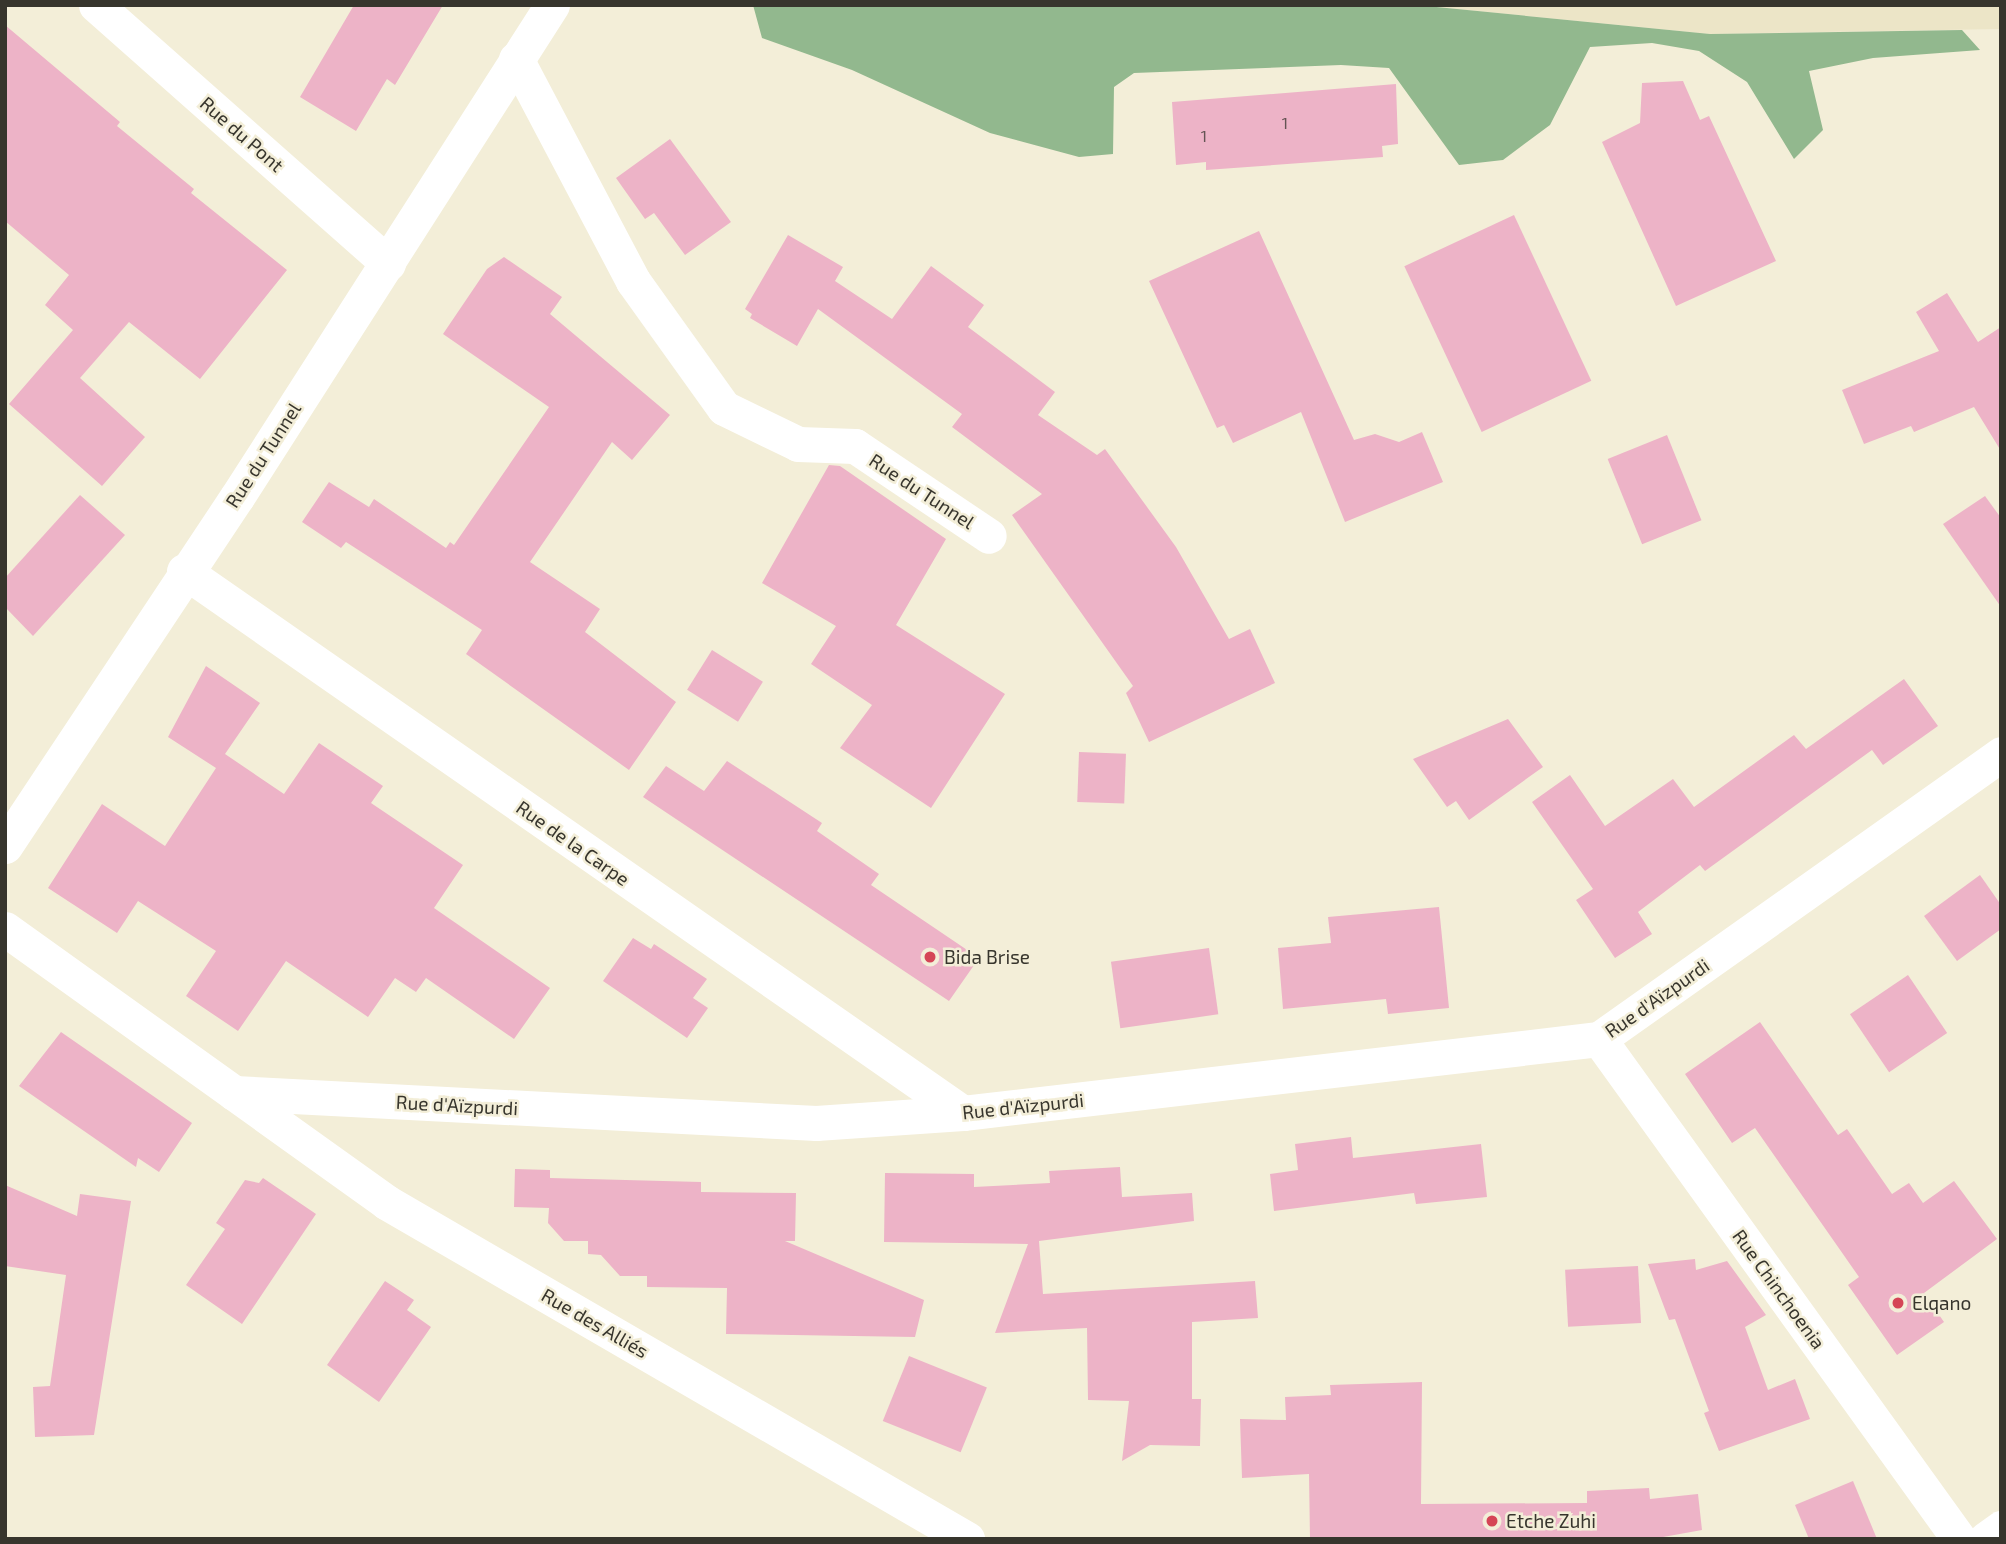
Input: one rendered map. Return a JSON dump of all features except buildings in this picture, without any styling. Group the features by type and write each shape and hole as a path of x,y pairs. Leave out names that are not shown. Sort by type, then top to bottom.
{"street":[{"name":"Rue du Pont","path":"96,5 388,262"},
{"name":"Rue du Tunnel","path":"5,846 388,262 552,5"},
{"name":"Rue du Tunnel","path":"516,60 633,281 724,408 798,444 855,446 989,536"},
{"name":"Rue de la Carpe","path":"184,571 963,1113"},
{"name":"Rue d'Aïzpurdi","path":"234,1093 816,1123 963,1113 1598,1039 2001,754"},
{"path":"5,929 234,1093"},
{"name":"Rue Chinchoenia","path":"1598,1039 1959,1539"},
{"name":"Rue des Alliés","path":"234,1093 386,1202 967,1539"},
{"path":"1986,1539 2001,1528"}],"shaded area":[{"path":"1416,5 2001,5 2001,29 1710,34"}],"green space":[{"path":"753,5 1416,5 1710,34 1962,30 1980,50 1873,58 1809,71 1823,130 1794,159 1747,82 1699,51 1652,43 1590,47 1550,125 1503,160 1459,165 1389,68 1341,65 1134,73 1114,87 1113,154 1079,157 990,133 852,70 762,38"}],"place":[{"name":"Bida Brise","path":"930,957"},
{"name":"Elqano","path":"1898,1303"},
{"name":"Etche Zuhi","path":"1492,1521"}]}
